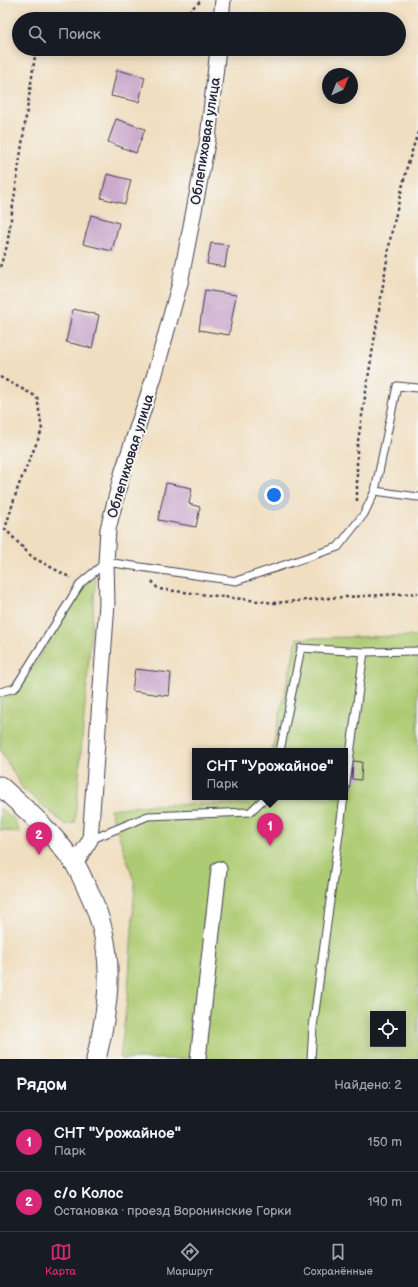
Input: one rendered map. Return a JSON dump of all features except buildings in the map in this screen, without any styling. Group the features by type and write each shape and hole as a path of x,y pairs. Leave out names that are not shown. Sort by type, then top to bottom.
{"street":[{"path":"222,12 223,0"},
{"name":"Облепиховая улица","path":"75,864 90,840 107,603 106,562 108,529 122,474 154,378 180,283 208,138 217,56"},
{"path":"0,786 58,842 75,864 98,911 107,948 108,988 104,1025 96,1059"},
{"path":"198,1059 219,869"}],"lane":[{"path":"0,692 15,688 80,583 106,562 143,569 236,581 338,547 364,514 375,491 397,386 418,388"},
{"path":"375,491 418,497"},
{"path":"281,748 301,648 364,652 418,651"},
{"path":"348,769 364,652"},
{"path":"90,840 148,816 250,812 263,800"},
{"path":"311,1059 313,1027 344,800"}],"path":[{"path":"187,12 202,0"},
{"path":"0,267 7,246 35,56"},
{"path":"357,522 356,447 391,235 406,168 418,132"},
{"path":"0,377 37,397 42,430 18,487 5,529 32,557 80,583"},
{"path":"143,569 158,589 275,603 329,598 418,593"}],"green space":[{"path":"96,576 75,823 66,825 23,789 0,750 0,698 17,692 85,584"},
{"path":"418,636 418,1059 120,1059 128,992 135,884 110,809 149,805 249,804 252,800 348,800 348,748 273,748 297,638"},
{"path":"0,808 14,819 20,833 0,830"}],"place":[{"name":"СНТ \"Урожайное\"","path":"270,846"},
{"name":"с/о Колос","path":"39,855"}]}
